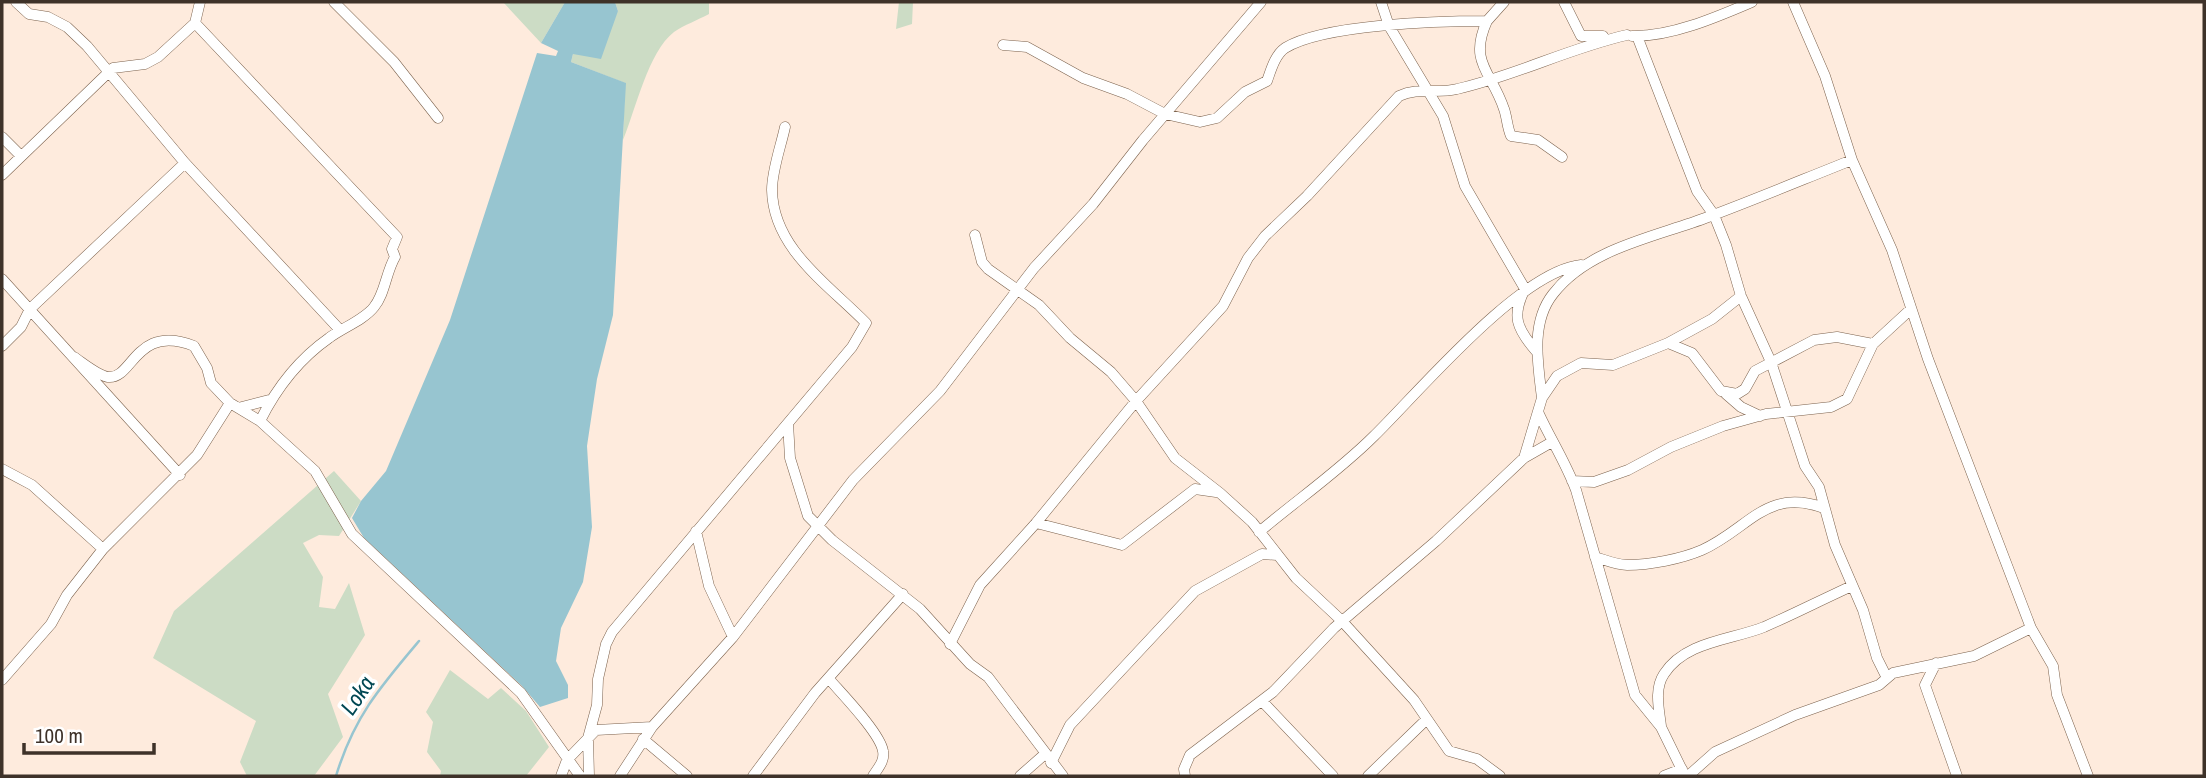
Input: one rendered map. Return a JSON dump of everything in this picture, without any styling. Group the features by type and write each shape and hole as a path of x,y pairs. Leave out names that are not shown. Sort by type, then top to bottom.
{"street":[{"path":"16,2 29,14 48,17 67,27 185,163 340,330"},
{"path":"2,175 113,68 153,61 195,23 200,2"},
{"path":"334,2 394,62 439,118"},
{"path":"620,776 652,727 733,637 853,480 940,391 1034,268 1093,204 1165,114 1261,2"},
{"path":"1381,2 1389,26 1443,116 1465,186 1525,289"},
{"path":"1504,2 1486,21 1479,38 1478,51 1504,108 1511,136 1538,140 1562,157"},
{"path":"1564,2 1580,36 1632,36"},
{"path":"950,644 980,585 1036,523 1136,401 1223,306 1236,288 1248,258 1265,236 1307,196 1399,96 1412,90 1454,90 1588,44 1675,29 1752,2"},
{"path":"1793,2 1825,76 1852,160 1892,250 2031,628 2053,666 2057,695 2088,776"},
{"path":"1003,45 1027,47 1083,78 1127,94 1165,114 1200,122 1217,118 1245,92 1268,81 1274,63 1285,48 1317,36 1389,26 1486,21"},
{"path":"195,23 397,237 393,241 395,257 386,272 377,302 366,315 340,330 298,365 269,400 260,421"},
{"path":"1632,36 1697,191 1714,215 1741,296 1771,362 1805,466 1819,487 1835,545 1887,678"},
{"path":"589,776 588,738 597,705 606,644 620,621 852,347 866,323 810,271 780,227 772,188 785,127"},
{"path":"2,137 21,156"},
{"path":"1524,458 1526,443 1539,414 1542,398 1536,351 1541,320 1551,296 1576,270 1621,247 1714,215 1852,160"},
{"path":"2,346 21,327 30,309 185,163"},
{"path":"975,235 982,262 1007,279 1017,292 1039,305 1070,338 1111,372 1136,401 1175,458 1220,493 1259,532 1296,578 1342,621 1414,700 1449,751 1477,759 1500,776"},
{"path":"1259,532 1374,436 1409,397 1525,289 1570,266 1589,264"},
{"path":"2,279 180,475"},
{"path":"1525,289 1516,307 1520,332 1536,351"},
{"path":"1542,398 1557,376 1581,363 1613,365 1668,343 1712,319 1741,296"},
{"path":"1572,481 1594,482 1710,431 1760,416 1831,407 1847,399 1873,344 1912,309"},
{"path":"1723,391 1737,394 1745,389 1755,371 1814,340 1837,337 1873,344"},
{"path":"74,357 106,377 117,376 148,344 167,340 186,343 200,353 211,383 234,406 260,421 315,471 357,539 521,693 580,776"},
{"path":"1668,343 1692,353 1723,391 1741,407 1760,416"},
{"path":"2,680 51,625 73,586 103,549 180,475 234,406 269,400"},
{"path":"1539,414 1552,442 1565,459 1636,695 1661,727 1685,774"},
{"path":"788,424 790,458 808,516 903,594 931,620 950,644 1000,690 1063,776"},
{"path":"1185,776 1190,755 1262,701 1342,621 1436,541 1524,458 1552,442"},
{"path":"2,469 32,485 103,549"},
{"path":"1036,523 1122,545 1195,489 1220,493"},
{"path":"1595,557 1626,565 1688,554 1727,536 1764,508 1774,504 1811,503 1824,508"},
{"path":"696,531 709,586 733,637"},
{"path":"1020,776 1048,759 1070,725 1195,591 1262,554 1277,555"},
{"path":"1661,727 1657,690 1663,675 1672,664 1693,650 1733,634 1763,628 1852,586"},
{"path":"753,776 829,679 903,594"},
{"path":"1664,776 1685,774 1737,740 1795,715 1879,685 1893,673 1974,656 2031,628"},
{"path":"1936,663 1925,685 1957,776"},
{"path":"829,679 859,712 883,749 883,761 873,776"},
{"path":"1262,701 1333,776"},
{"path":"1368,776 1427,719"},
{"path":"561,776 567,760 596,730 652,727"},
{"path":"643,739 687,776"}],"green space":[{"path":"503,2 565,2 541,43"},
{"path":"615,2 709,2 709,14 674,32 657,53 623,140 625,83 571,62 573,54 618,11"},
{"path":"899,2 913,2 912,24 896,29"},
{"path":"334,471 361,501 339,536 319,535 303,543 323,577 319,607 335,609 349,583 365,635 328,694 343,737 314,776 247,776 240,762 256,721 153,658 174,611"},
{"path":"450,670 488,699 501,688 526,711 549,747 526,776 440,776 441,771 427,752 433,722 426,712"}],"water":[{"path":"565,2 615,2 618,11 601,59 573,54 571,62 626,83 613,315 597,379 587,446 592,527 583,582 561,628 556,661 568,685 568,698 540,707 522,686 364,538 352,518 361,501 386,471 450,320 537,53 556,56 558,51 541,43"}],"waterway":[{"name":"Loka","path":"336,776 360,719 392,673 419,641"}]}
